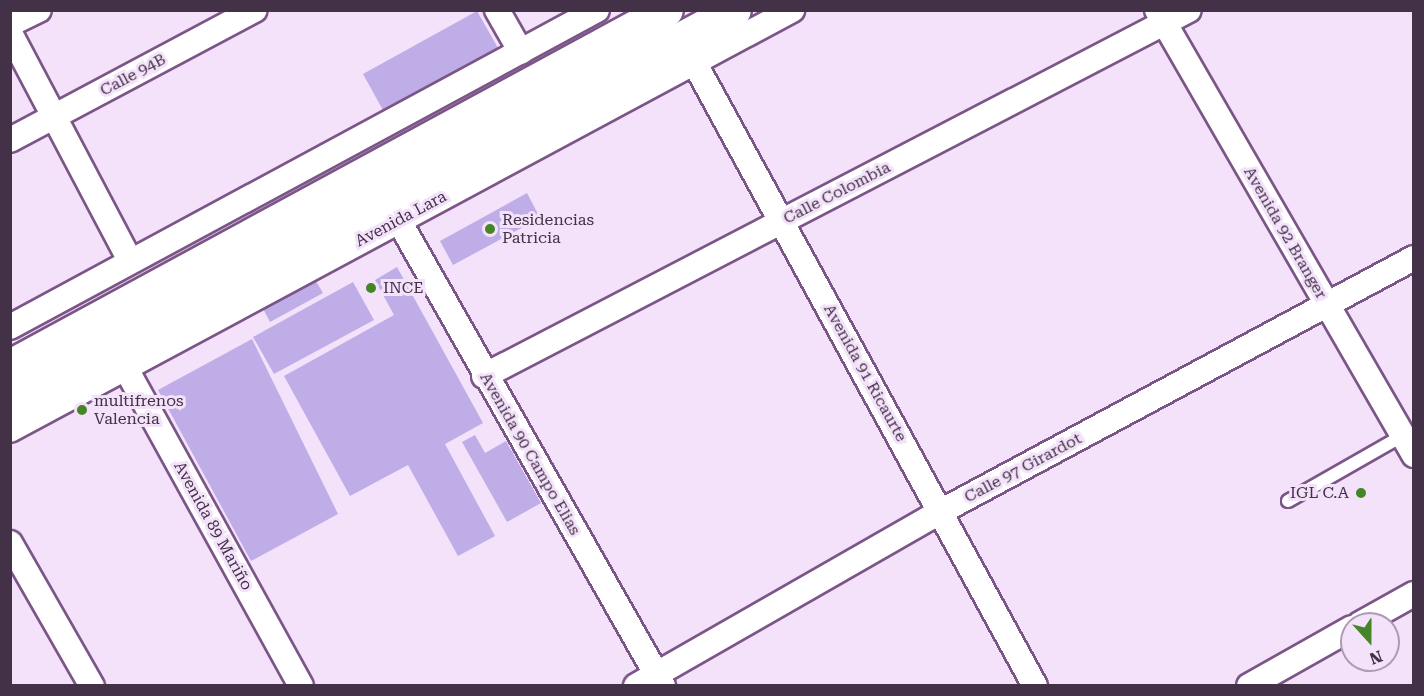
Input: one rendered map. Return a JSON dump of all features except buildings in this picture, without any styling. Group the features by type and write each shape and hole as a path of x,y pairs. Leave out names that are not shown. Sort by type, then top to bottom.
{"street":[{"path":"10,24 39,10"},
{"name":"Calle 94B","path":"10,140 255,10"},
{"path":"497,10 521,52"},
{"path":"10,327 597,10"},
{"path":"10,366 666,10"},
{"name":"Avenida Lara","path":"10,400 734,10"},
{"name":"Avenida Lara","path":"10,430 792,10"},
{"name":"Calle Colombia","path":"484,376 782,221 1161,17 1189,10"},
{"name":"Avenida 92 Branger","path":"1161,17 1408,446"},
{"path":"10,33 130,261"},
{"name":"Avenida 91 Ricaurte","path":"694,62 1035,686"},
{"name":"Avenida 90 Campo Elias","path":"399,221 652,682"},
{"name":"Calle 97 Girardot","path":"652,682 940,512 1328,307 1413,258"},
{"name":"Avenida 89 Mariño","path":"125,367 301,686"},
{"path":"10,543 92,686"},
{"path":"1381,612 1413,594"},
{"path":"1249,686 1340,635"}],"lane":[{"path":"1288,501 1408,446"}],"place":[{"name":"Residencias Patricia","path":"490,229"},
{"name":"INCE","path":"371,288"},
{"name":"multifrenos Valencia","path":"82,410"},
{"name":"IGL C.A","path":"1361,493"}]}
